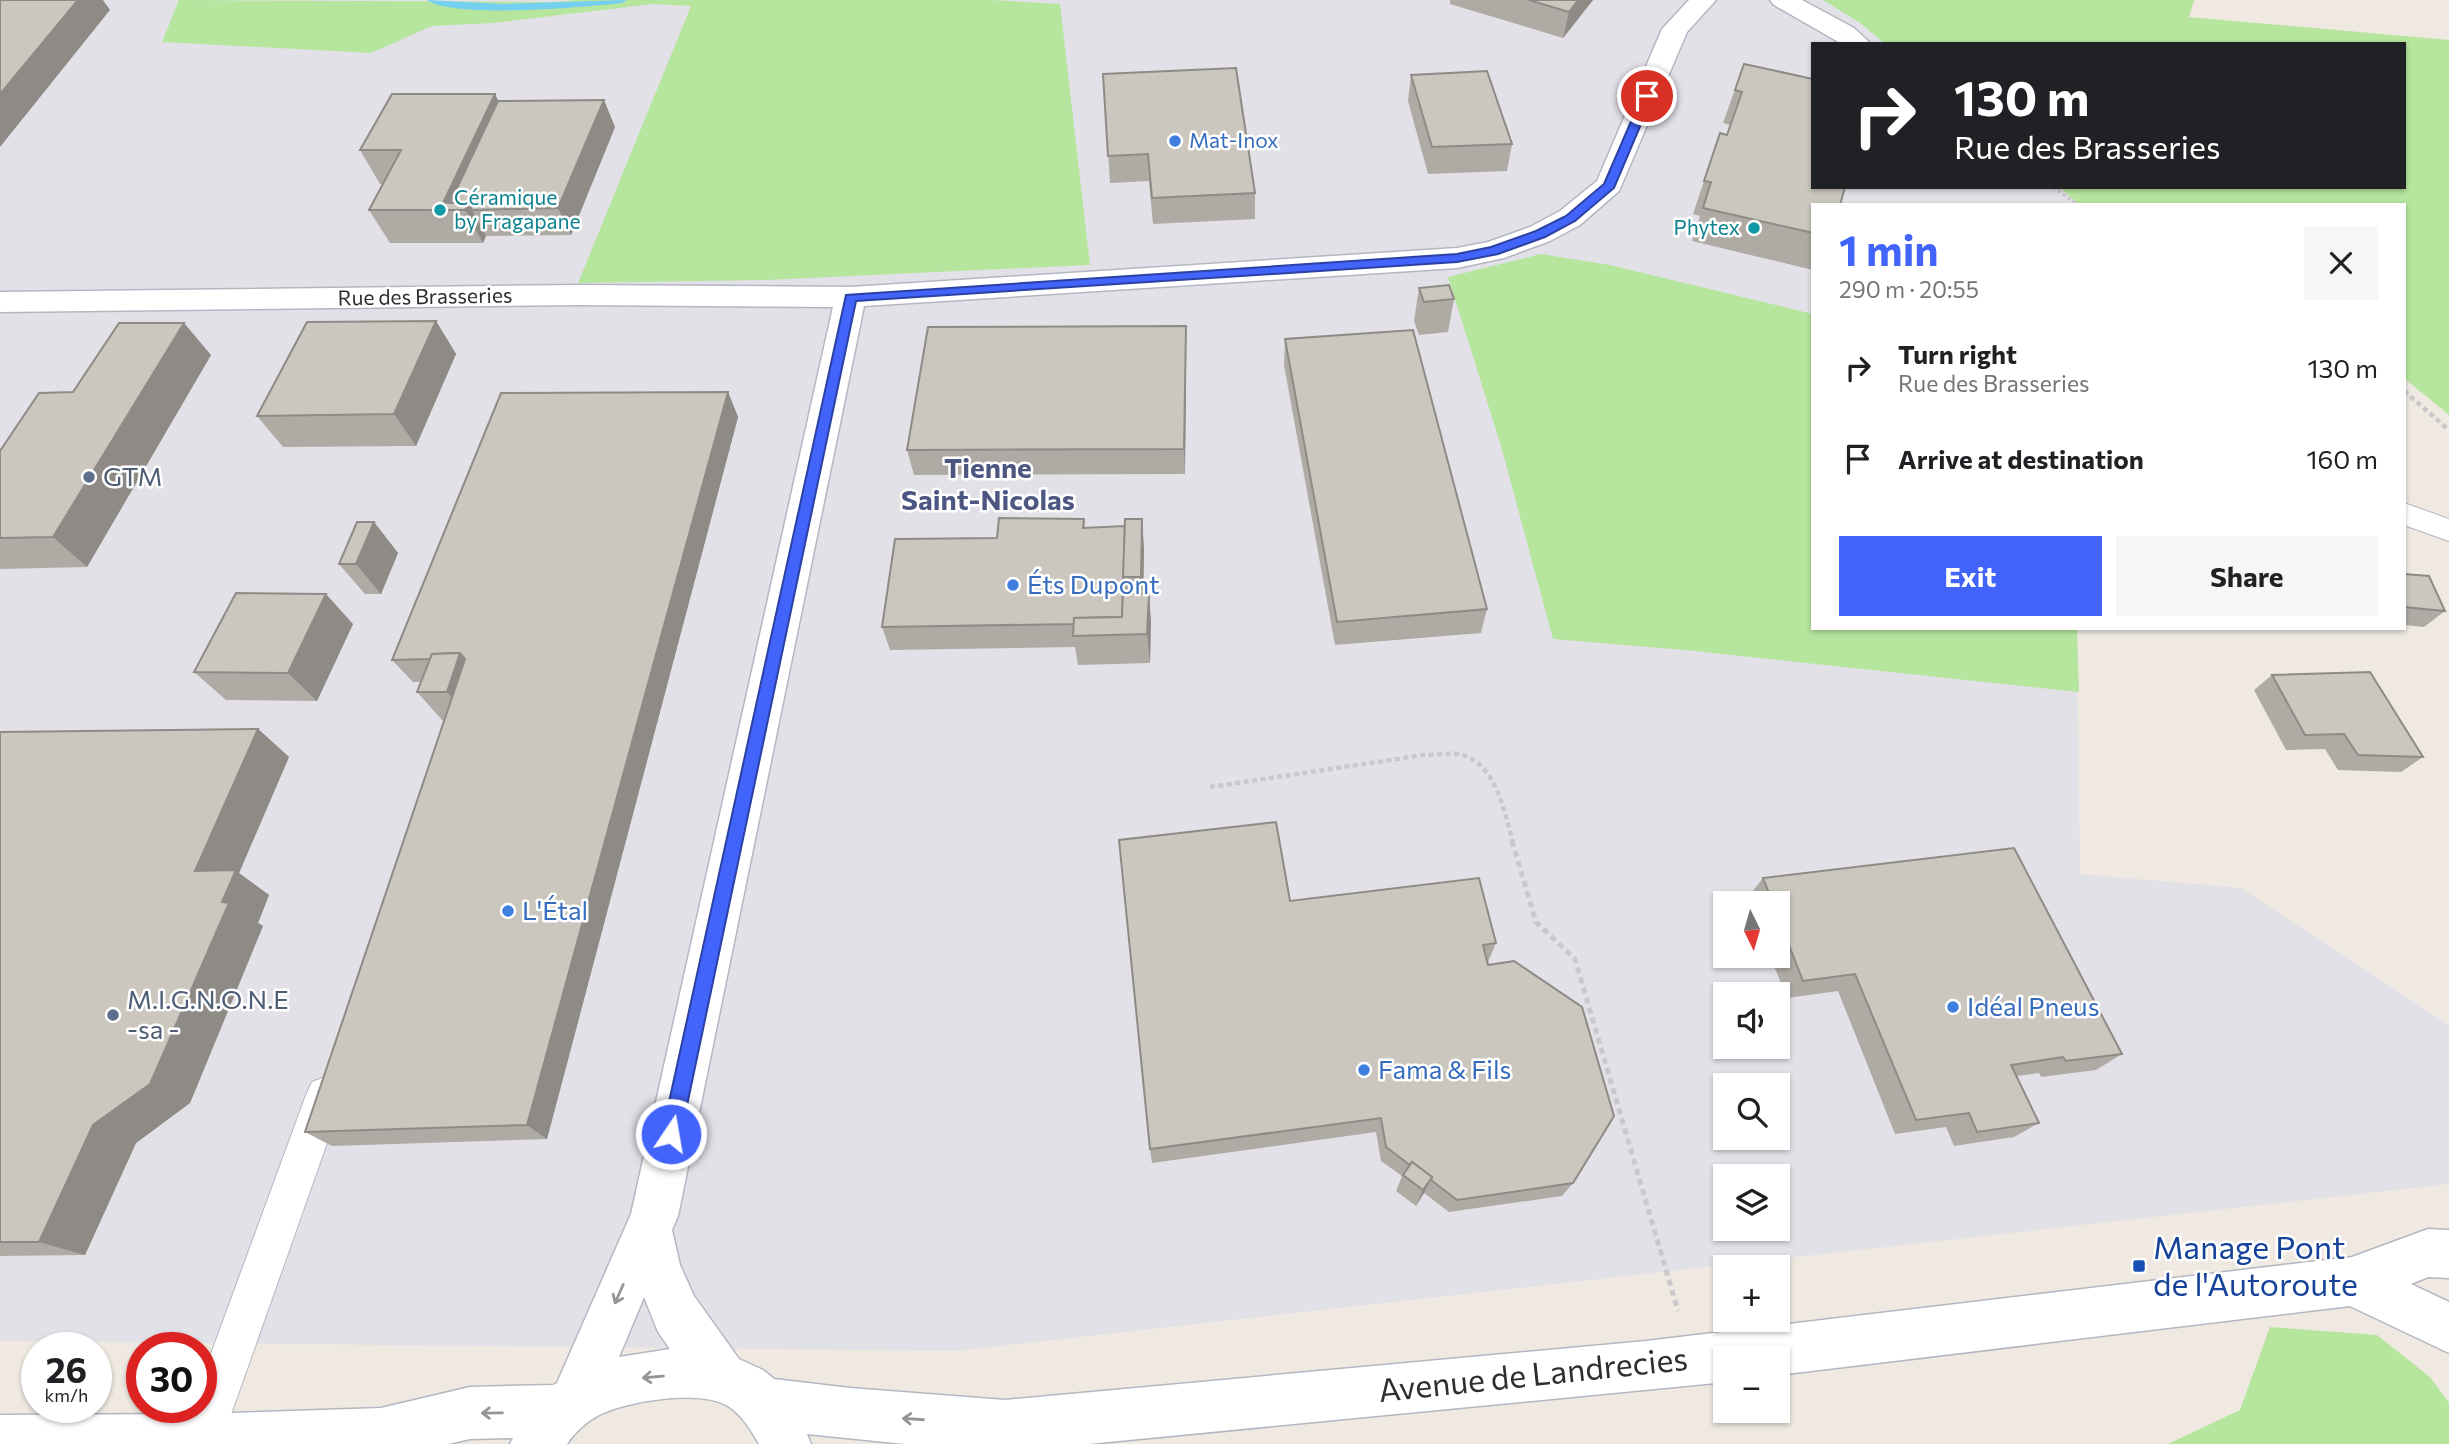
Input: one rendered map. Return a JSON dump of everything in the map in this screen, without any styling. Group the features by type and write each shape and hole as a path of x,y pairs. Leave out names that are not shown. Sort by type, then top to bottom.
{"street":[{"name":"Rue des Brasseries","path":"0,302 579,295 851,298 1457,258 1494,251 1541,234 1570,218 1609,186 1675,29 1703,0"},
{"path":"1783,0 1845,33 1856,42"},
{"path":"557,1418 592,1367 610,1316 649,1233 851,298"},
{"path":"649,1233 656,1265 676,1314 721,1377"},
{"name":"Avenue de Landrecies","path":"0,1441 388,1439 470,1413 557,1418 606,1385 634,1379 687,1374 721,1377 744,1387 774,1423 850,1414 985,1435 1259,1404 1622,1368 2352,1281 2428,1253 2449,1255"},
{"path":"2352,1281 2448,1328"}],"lane":[{"path":"2406,515 2449,530"},
{"path":"201,1440 338,1059"}],"path":[{"path":"2056,189 2075,203"},
{"path":"2406,393 2449,430"},
{"path":"1210,787 1424,755 1460,754 1478,762 1498,791 1536,922 1575,959 1693,1359"}],"shaded area":[{"path":"0,0 2194,0 2189,17 2153,42 1811,42 1811,189 2119,189 2115,203 1811,203 1811,630 2077,630 2080,874 2241,888 2449,1025 2449,1184 1790,1258 1790,1255 1713,1255 1713,1266 955,1351 217,1343 217,1332 126,1332 126,1342 112,1342 112,1332 21,1332 21,1341 0,1341"}],"green space":[{"path":"179,0 990,0 1060,4 1090,265 766,280 578,283 691,6 653,4 494,23 432,26 371,53 162,42"},
{"path":"1823,0 2194,0 2189,17 2449,40 2449,415 2406,380 2406,203 2078,203 2061,189 2406,189 2406,42 1883,42 1860,23"},
{"path":"1541,254 1610,265 1811,314 1811,630 2077,630 2079,692 1685,650 1553,639 1501,446 1448,277"},
{"path":"2270,1327 2377,1335 2430,1377 2449,1403 2449,1444 2168,1444 2240,1410"}],"building":[{"path":"0,0 78,0 0,94"},
{"path":"1529,0 1578,0 1569,12"},
{"path":"1744,64 1811,79 1811,189 1844,189 1841,203 1811,203 1811,233 1703,208 1711,182 1704,181 1720,133 1727,135 1742,92 1735,90"},
{"name":"Mat-Inox","path":"1236,68 1255,193 1152,198 1148,154 1108,156 1103,74"},
{"path":"1487,71 1512,144 1432,147 1411,75"},
{"path":"392,94 495,94 443,203 468,202 465,210 369,210 401,150 360,150"},
{"path":"604,100 558,208 472,210 468,202 450,203 498,101"},
{"path":"1449,285 1454,299 1424,302 1419,288"},
{"path":"436,321 394,414 257,416 307,322"},
{"path":"119,323 184,323 53,537 0,538 0,451 39,393 73,392"},
{"path":"1186,326 1184,449 907,450 928,327"},
{"path":"1413,330 1487,609 1337,622 1285,339"},
{"name":"L'Étal","path":"728,392 527,1125 305,1132 465,659 460,653 432,654 430,659 392,660 501,393"},
{"name":"Éts Dupont","path":"999,518 1084,519 1083,528 1125,526 1122,617 1074,618 1074,624 882,627 895,539 997,538"},
{"path":"1125,519 1142,519 1141,577 1123,577"},
{"path":"357,522 374,522 356,564 339,564"},
{"path":"2406,574 2429,576 2445,611 2406,607"},
{"path":"236,593 326,594 288,673 194,672"},
{"path":"1123,593 1149,594 1147,634 1073,636 1074,618 1122,617"},
{"path":"460,653 447,692 417,692 432,654"},
{"path":"2370,672 2423,757 2358,755 2344,734 2305,735 2272,675"},
{"name":"M.I.G.N.O.N.E -sa -","path":"258,729 195,871 236,870 222,902 229,903 150,1084 93,1125 39,1242 0,1242 0,732"},
{"name":"Fama & Fils","path":"1276,822 1290,901 1479,878 1496,943 1483,945 1488,965 1514,961 1582,1007 1614,1116 1573,1183 1457,1200 1412,1162 1410,1165 1386,1147 1381,1118 1150,1149 1119,840"},
{"name":"Idéal Pneus","path":"2014,848 2122,1054 2066,1061 2063,1057 2011,1065 2039,1123 1977,1132 1969,1113 1916,1120 1855,974 1803,981 1790,948 1790,891 1768,891 1763,878"},
{"path":"1412,1162 1432,1177 1423,1190 1403,1175"}],"waterway":[{"path":"432,0 503,7 622,0"}],"place":[{"name":"Mat-Inox","path":"1175,141"},
{"name":"Céramique by Fragapane","path":"440,210"},
{"name":"Phytex","path":"1754,228"},
{"name":"GTM","path":"89,477"},
{"name":"Éts Dupont","path":"1013,585"},
{"name":"L'Étal","path":"508,911"},
{"name":"Idéal Pneus","path":"1953,1007"},
{"name":"M.I.G.N.O.N.E -sa -","path":"113,1015"},
{"name":"Fama & Fils","path":"1364,1070"},
{"name":"Manage Pont de l'Autoroute","path":"2139,1266"}],"district":[{"name":"Tienne Saint-Nicolas","path":"988,484"}],"route":[{"path":"671,1134 803,510 851,298 1457,258 1494,251 1541,234 1570,218 1609,186 1647,96"}]}
